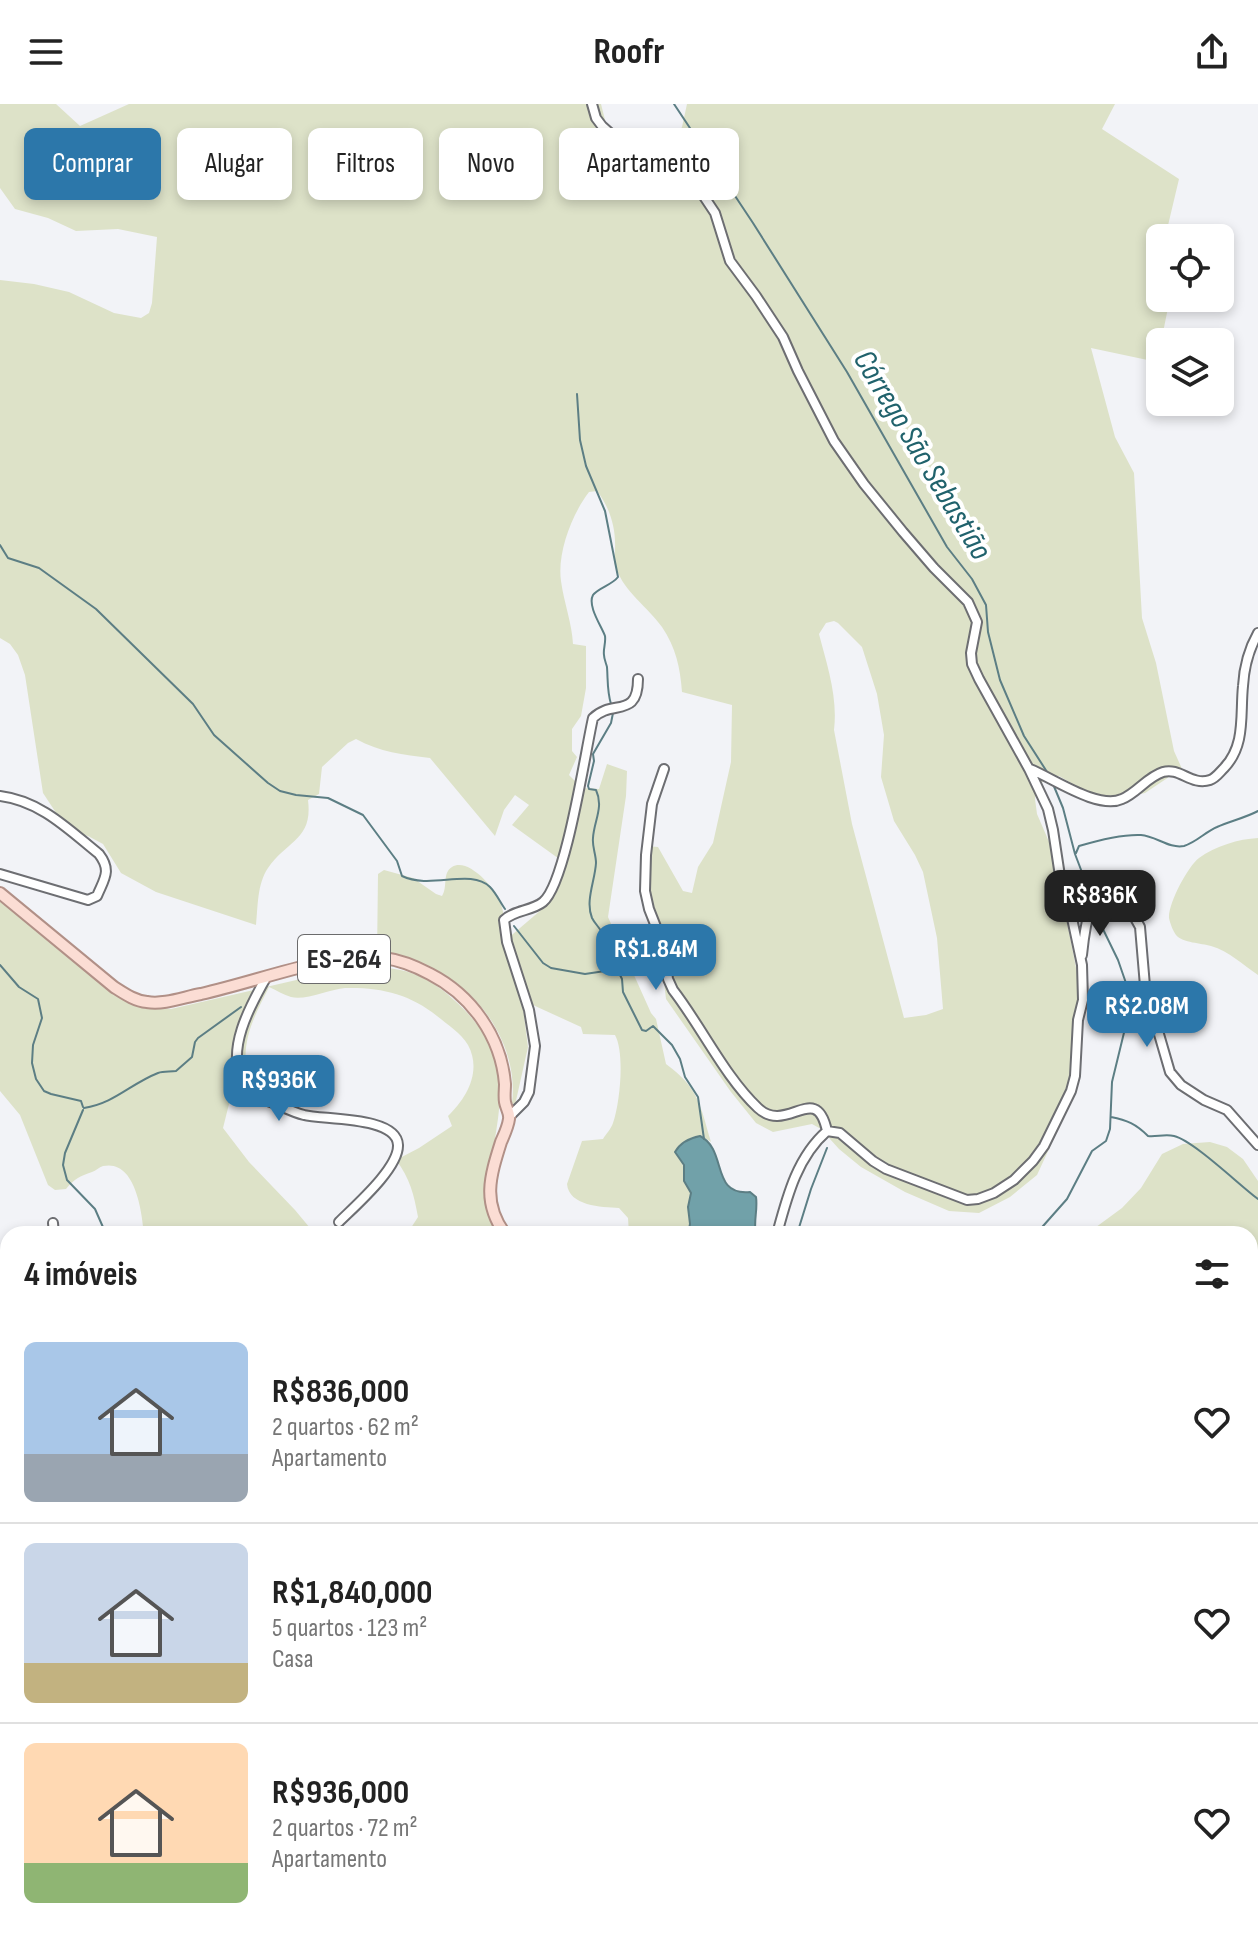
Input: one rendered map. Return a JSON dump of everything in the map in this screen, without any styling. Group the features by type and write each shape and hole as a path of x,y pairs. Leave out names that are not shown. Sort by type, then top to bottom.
{"main road":[{"name":"ES-264","path":"0,893 114,987 133,999 145,1002 171,1000 330,961 367,956 400,961 439,979 473,1007 494,1041 501,1063 509,1117 492,1170 490,1187 493,1211 501,1226"}],"street":[{"path":"592,104 596,118 611,134 670,156 685,168 719,222 730,261 783,337 834,441 903,532 968,602 977,622 972,664 1048,809 1060,876 1082,965"},
{"path":"1029,769 1109,802 1127,797 1164,771 1172,771 1194,781 1214,778 1231,759 1239,741 1245,671 1258,633"},
{"path":"509,1117 529,1092 535,1046 529,1010 507,942 504,920 509,915 543,903 549,895 559,873 569,834 593,718 633,701 638,692 638,679"},
{"path":"664,769 652,804 645,891 664,947 668,979 720,1060 759,1108 768,1115 781,1117 812,1108 820,1111 827,1131"},
{"path":"0,796 23,801 47,812 99,854 107,871 97,896 88,900 0,874"},
{"path":"827,1131 840,1133 886,1169 961,1199 978,1199 1003,1187 1033,1161 1044,1146 1071,1091 1075,1076 1078,1020 1083,1000 1086,923 1108,879 1114,880 1140,927 1145,986 1167,1065 1174,1078 1204,1100 1227,1110 1258,1145"},
{"path":"267,976 241,1031 238,1060 245,1086 266,1100 303,1115 369,1123 395,1136 398,1142 397,1152 388,1170 339,1222"},
{"path":"780,1226 794,1180 815,1142 827,1131"}],"green space":[{"path":"0,104 56,104 80,126 129,104 601,104 607,128 559,128 559,200 739,200 739,128 681,128 687,104 1115,104 1102,129 1179,179 1168,224 1146,224 1146,312 1167,312 1164,328 1146,328 1146,360 1091,348 1115,437 1134,473 1142,618 1156,663 1174,751 1187,780 1169,777 1145,793 1117,799 1083,790 1059,776 1048,777 1037,787 1037,814 1053,851 1081,993 1073,1097 1037,1175 1010,1197 979,1213 949,1211 905,1192 861,1167 812,1124 773,1132 756,1123 731,1092 666,999 661,956 645,912 645,854 647,846 658,847 683,891 692,893 698,867 713,843 731,762 732,705 682,692 671,642 656,619 625,585 616,568 613,526 609,511 597,491 589,492 577,511 561,558 561,581 573,644 586,646 586,688 581,716 572,729 572,751 577,757 569,775 582,788 599,789 607,764 627,771 608,917 656,1019 666,1064 692,1089 711,1142 697,1136 675,1151 683,1164 691,1193 688,1207 690,1226 628,1226 628,1218 619,1208 587,1204 573,1197 569,1191 567,1184 582,1141 603,1139 613,1123 620,1078 620,1054 615,1035 583,1034 581,1027 522,1000 528,1047 515,1105 512,1103 513,1082 503,1042 480,1006 466,991 431,968 411,961 377,956 378,874 384,870 413,878 442,896 447,873 452,867 466,866 473,870 493,889 500,902 506,940 541,910 562,861 512,825 529,805 515,795 504,810 495,836 430,758 383,750 356,739 348,743 322,767 319,794 308,800 307,824 303,832 264,874 256,925 156,892 121,873 103,844 68,831 43,793 25,675 18,655 10,644 0,638 0,280 69,292 114,313 141,318 149,313 152,303 157,237 118,229 76,231 48,218 15,209 0,188","holes":["826,623 838,623 862,647 877,694 884,735 881,777 894,821 923,872 937,938 943,1009 904,1018 852,824 834,730 833,693 819,634"]},
{"path":"1258,838 1258,975 1218,948 1179,938 1169,918 1180,886 1199,858 1227,844"},
{"path":"0,901 103,983 137,1005 148,1007 171,1009 353,967 407,972 431,982 464,1009 494,1055 500,1082 491,1164 490,1201 496,1226 412,1226 418,1217 415,1201 405,1173 396,1160 452,1126 448,1116 470,1084 473,1065 468,1045 454,1029 427,1008 394,993 345,988 297,998 269,987 253,1022 246,1044 249,1083 229,1104 223,1128 249,1162 308,1226 143,1226 130,1179 114,1166 102,1167 78,1178 66,1189 55,1190 48,1185 20,1115 0,1091"},
{"path":"1210,1142 1227,1147 1243,1159 1258,1181 1258,1226 1097,1226 1122,1208 1141,1188 1162,1154 1183,1144"}],"water":[{"path":"700,1136 709,1143 729,1187 750,1192 756,1197 755,1226 690,1226 688,1207 691,1193 684,1181 684,1165 675,1152"}],"waterway":[{"name":"Córrego São Sebastião","path":"674,104 847,372 947,547 972,579 986,605 988,632 1000,680 1024,736 1049,775"},
{"path":"577,394 580,440 586,466 605,511 618,577 595,593 592,600 593,610 605,636 604,656 611,704"},
{"path":"0,545 8,558 39,568 96,609 193,704 214,735 268,783 280,791 328,798 363,815 397,861 402,876 425,881 472,879 482,882 492,889 505,909"},
{"path":"604,970 600,952 603,934 590,911 596,863 593,838 599,802 596,790 588,786 593,754 611,723 613,713"},
{"name":"Córrego São Sebastião","path":"1053,784 1091,896"},
{"path":"1076,853 1079,846 1133,835 1184,846 1217,827 1258,811"},
{"path":"1043,1226 1067,1199 1092,1151 1106,1141 1110,1129 1112,1082 1130,1008 1127,986 1118,960 1094,905"},
{"path":"514,926 543,963 551,968 585,974 605,971 619,973 623,992 642,1030 653,1026 672,1045 680,1059 685,1077 698,1097 704,1139"},
{"path":"0,965 19,987 38,999 42,1018 33,1045 32,1063 36,1079 44,1091 81,1101 83,1107"},
{"path":"84,1108 114,1098 148,1077 176,1071 192,1057 198,1038 241,1007"},
{"path":"83,1110 63,1165 67,1180 95,1209 102,1226"},
{"path":"1111,1117 1131,1123 1148,1136 1171,1135 1183,1140 1258,1199"},
{"path":"799,1226 827,1148"}]}
